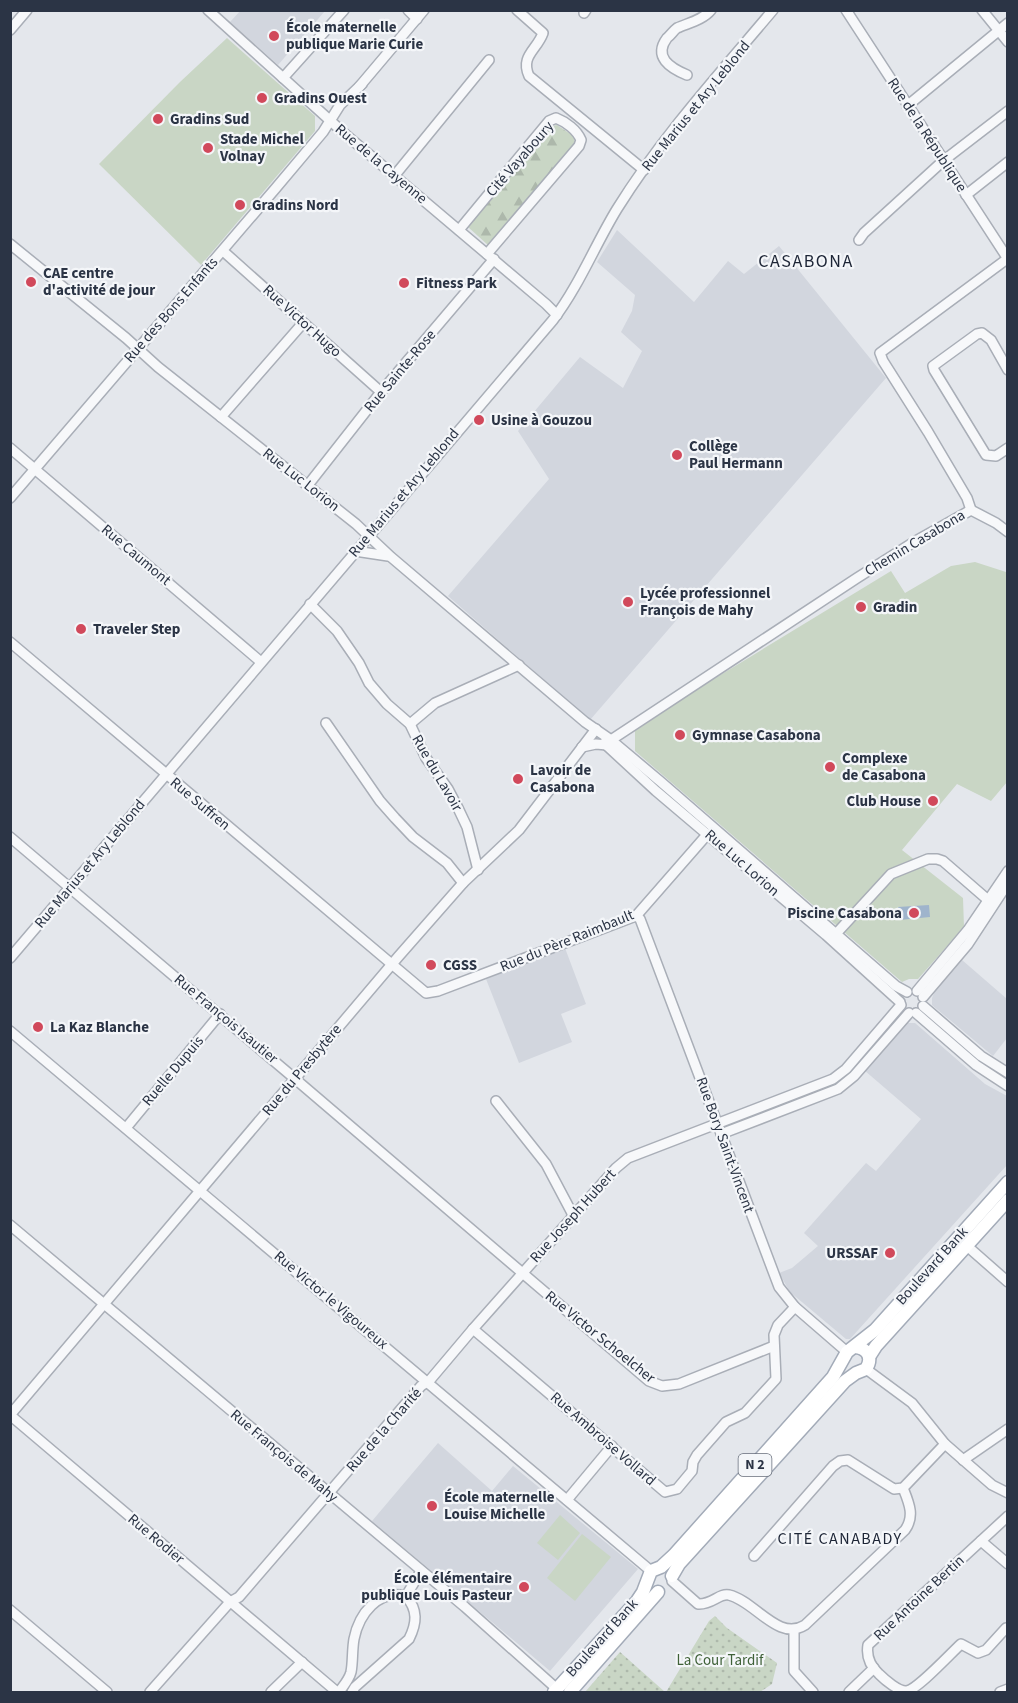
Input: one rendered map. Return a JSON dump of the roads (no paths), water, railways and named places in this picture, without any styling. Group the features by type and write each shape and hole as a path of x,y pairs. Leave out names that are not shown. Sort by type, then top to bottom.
{"main road":[{"name":"Boulevard Bank","path":"555,1691 637,1601 653,1573 682,1546 837,1373 849,1353 875,1330 1008,1182"},
{"name":"Boulevard Bank","path":"672,1579 681,1562 845,1381 864,1366 876,1346 1008,1200"},
{"path":"863,1348 864,1366 846,1367 849,1353 863,1348"},
{"path":"658,1592 651,1588 653,1573 668,1570 672,1579"},
{"name":"N 2","path":"658,1592 666,1591 672,1579"},
{"name":"Boulevard Bank","path":"570,1692 658,1592"}],"street":[{"name":"Rue de la Cayenne","path":"208,10 330,121 546,303 556,315"},
{"path":"283,78 344,10"},
{"path":"408,10 417,19"},
{"name":"Rue des Bons Enfants","path":"10,498 223,251 424,10"},
{"path":"517,10 543,33 542,38 528,54 526,63 529,76 644,170"},
{"path":"687,75 663,58 660,52 662,46 675,30 707,15 711,10"},
{"name":"Rue Marius et Ary Leblond","path":"10,958 556,315 617,209 644,170 773,10"},
{"name":"Rue de la République","path":"846,10 1007,259"},
{"path":"982,10 1008,42"},
{"path":"10,30 24,12"},
{"path":"907,106 1008,23"},
{"path":"395,176 489,60"},
{"path":"859,240 943,161 1008,111"},
{"name":"Cité Vayaboury","path":"459,230 549,121 556,118 562,120 578,133 581,140 579,146 491,257"},
{"path":"966,195 1008,162"},
{"name":"Rue Luc Lorion","path":"10,244 221,417 308,485 594,731 721,836 833,936 901,1004 918,1004"},
{"name":"Rue Victor Hugo","path":"223,251 381,392"},
{"name":"Rue Sainte-Rose","path":"308,485 491,257"},
{"name":"Chemin Casabona","path":"609,743 857,578 971,510 967,498 880,353 1007,259"},
{"path":"221,417 303,323"},
{"path":"1008,370 987,335 982,333 977,334 933,366 986,455 996,456 1008,448"},
{"name":"Rue Caumont","path":"10,448 261,662"},
{"path":"971,510 1008,532"},
{"path":"355,551 391,557"},
{"name":"Rue du Lavoir","path":"310,604 337,631 359,663 369,683 387,704 410,723 426,758 448,789 467,827 478,870"},
{"name":"Rue Suffren","path":"10,642 392,964"},
{"path":"410,723 435,704 519,665"},
{"path":"326,723 380,801 413,837 447,863 463,883"},
{"name":"Rue du Presbytère","path":"10,1415 392,964 463,883 519,831 594,731"},
{"path":"582,747 609,743"},
{"name":"Rue Luc Lorion","path":"609,743 656,791 709,836 896,986 907,992"},
{"path":"709,836 721,836"},
{"name":"Rue du Père Raimbault","path":"392,964 426,993 438,991 636,916 709,836"},
{"name":"Rue François Isautier","path":"10,837 521,1273"},
{"path":"833,936 891,874 928,859 943,861 988,900 990,903 987,914"},
{"path":"918,1004 1008,871"},
{"path":"721,1134 838,1089 854,1076 968,944 1008,883"},
{"name":"Rue Bory Saint-Vincent","path":"636,916 640,919 779,1287 795,1307 849,1353"},
{"path":"907,992 976,1065 1008,1086"},
{"name":"Rue Joseph Hubert","path":"521,1273 616,1168 628,1158 833,1079 846,1069 901,1004 903,995 907,992"},
{"path":"918,1004 981,1056 1008,1073"},
{"name":"Ruelle Dupuis","path":"126,1128 220,1014"},
{"name":"Rue Victor le Vigoureux","path":"10,1030 653,1573"},
{"path":"496,1101 546,1164 573,1215"},
{"name":"Rue François de Mahy","path":"10,1225 508,1645 555,1691"},
{"path":"967,1245 1008,1282"},
{"name":"Rue de la Charité","path":"150,1692 230,1602 238,1597 521,1273"},
{"name":"Rue Victor Schoelcher","path":"521,1273 649,1381 662,1386 679,1384 774,1346"},
{"path":"774,1346 774,1335 778,1325 795,1307"},
{"name":"Rue Ambroise Vollard","path":"472,1329 665,1492 677,1489 692,1471 693,1462 703,1448 726,1422 745,1413 776,1379 774,1346"},
{"path":"864,1366 912,1403 945,1444 963,1460 992,1485 1008,1493"},
{"name":"Rue Rodier","path":"10,1415 338,1692"},
{"path":"963,1460 1008,1429"},
{"path":"754,1556 833,1466 840,1461 848,1460 894,1489 903,1488 945,1444"},
{"path":"567,1500 612,1446"},
{"path":"672,1579 698,1604 711,1603 728,1595 745,1602 779,1626 794,1630 805,1625 905,1530 910,1523 911,1514 903,1488"},
{"name":"Rue Antoine Bertin","path":"874,1668 867,1654 868,1645 1008,1516"},
{"path":"981,1541 1008,1564"},
{"path":"406,1596 421,1571"},
{"path":"338,1692 350,1674 354,1638 370,1606 382,1597 391,1594 406,1596 415,1612 413,1630 409,1638 352,1692"},
{"path":"10,1610 107,1692"},
{"path":"849,1692 874,1668 879,1675 900,1689 909,1692 961,1644 978,1653 986,1650 1006,1628"},
{"path":"794,1630 794,1671 813,1692"},
{"path":"271,1692 302,1662"},
{"path":"352,1664 359,1674 366,1677"},
{"path":"1000,1692 1008,1689"}],"water":[{"path":"929,905 930,917 899,920 898,907"}],"place":[{"name":"École maternelle publique Marie Curie","path":"274,36"},
{"name":"Gradins Ouest","path":"262,98"},
{"name":"Gradins Sud","path":"158,119"},
{"name":"Stade Michel Volnay","path":"208,148"},
{"name":"Gradins Nord","path":"240,205"},
{"name":"CAE centre d'activité de jour","path":"31,282"},
{"name":"Fitness Park","path":"404,283"},
{"name":"Usine à Gouzou","path":"479,420"},
{"name":"Collège Paul Hermann","path":"677,455"},
{"name":"Lycée professionnel François de Mahy","path":"628,602"},
{"name":"Gradin","path":"861,607"},
{"name":"Traveler Step","path":"81,629"},
{"name":"Gymnase Casabona","path":"680,735"},
{"name":"Complexe de Casabona","path":"830,767"},
{"name":"Lavoir de Casabona","path":"518,779"},
{"name":"Club House","path":"933,801"},
{"name":"Piscine Casabona","path":"914,913"},
{"name":"CGSS","path":"431,965"},
{"name":"La Kaz Blanche","path":"38,1027"},
{"name":"URSSAF","path":"890,1253"},
{"name":"École maternelle Louise Michelle","path":"432,1506"},
{"name":"École élémentaire publique Louis Pasteur","path":"524,1587"}],"district":[{"name":"CASABONA","path":"806,261"},
{"name":"CITÉ CANABADY","path":"840,1539"}],"park label":[{"name":"La Cour Tardif","path":"720,1660"}]}
